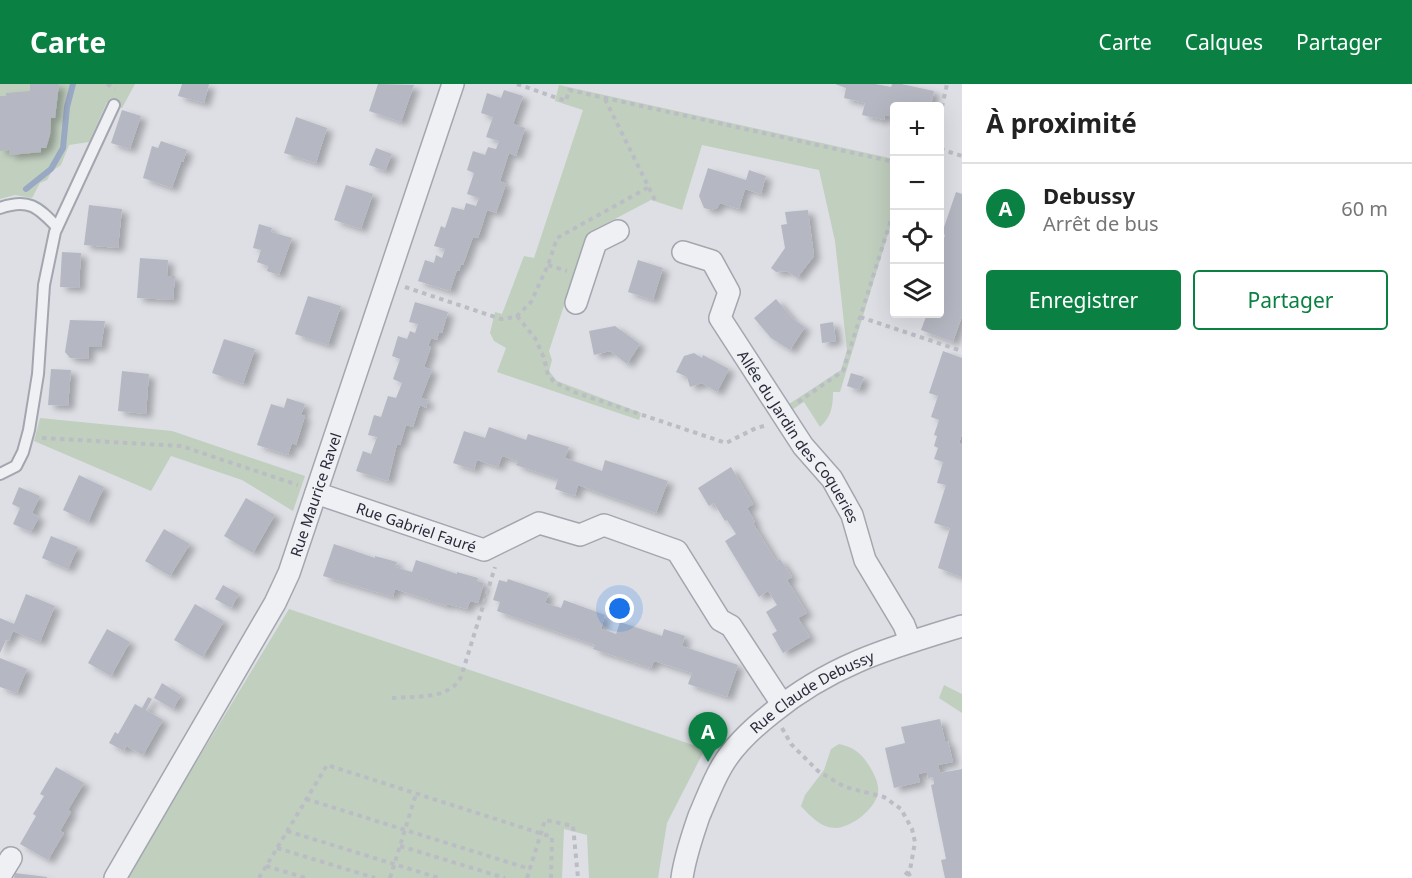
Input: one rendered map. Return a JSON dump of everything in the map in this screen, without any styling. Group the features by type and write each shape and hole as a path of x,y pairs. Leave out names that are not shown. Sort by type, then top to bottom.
{"street":[{"name":"Rue Maurice Ravel","path":"115,878 275,603 289,573 307,494 388,282 453,84"},
{"path":"576,303 596,242 618,231"},
{"name":"Allée du Jardin des Coqueries","path":"683,252 712,261 729,292 720,318 803,446 832,479 848,507 866,560 904,625 910,641"},
{"name":"Rue Gabriel Fauré","path":"307,494 484,550 538,523 580,535 604,525 677,551 720,620 731,626 777,708"},
{"name":"Rue Claude Debussy","path":"682,878 689,844 720,768 742,740 777,708 805,687 853,663 910,641 962,626"},
{"path":"0,876 11,858"}],"lane":[{"path":"0,474 16,466 33,415 44,285 57,227 114,105"},
{"path":"0,208 21,203 29,204 44,213 57,227"}],"path":[{"path":"107,84 115,89"},
{"path":"517,84 566,101 569,90 890,161"},
{"path":"942,102 947,84"},
{"path":"604,98 656,202"},
{"path":"944,151 962,156"},
{"path":"388,282 501,319 512,319 534,295 557,237 649,187"},
{"path":"517,316 535,338 544,358 548,375 554,381 574,392 726,443 785,418 843,371 890,223"},
{"path":"860,317 962,351"},
{"path":"27,437 181,446 301,486 307,494"},
{"path":"392,698 441,693 452,689 457,684 495,571 493,545"},
{"path":"777,708 791,744 818,771 845,787 884,797 901,809 912,829 915,842 912,862 908,872 902,878"},
{"path":"259,878 327,765 552,837 551,878"},
{"path":"390,878 416,794"},
{"path":"306,799 530,869"},
{"path":"527,878 545,820 573,826 578,878"},
{"path":"287,831 439,878"},
{"path":"400,846 505,878"},
{"path":"277,848 375,878"},
{"path":"266,866 306,878"},
{"path":"908,872 911,878"}],"green space":[{"path":"0,84 135,84 122,108 107,102 89,142 69,145 61,165 52,171 47,180 40,183 32,198 15,195 0,199"},
{"path":"559,85 890,158 890,227 840,392 833,392 831,411 820,427 804,402 793,409 789,404 841,370 847,350 835,241 819,170 702,145 682,210 651,200 588,233 549,351 552,360 549,371 557,381 641,413 639,420 497,372 506,348 494,341 490,333 495,312 502,314 524,256 534,258 583,110 555,101"},
{"path":"40,418 172,431 305,476 293,511 242,480 171,456 151,491 34,441"},
{"path":"289,609 705,749 667,823 658,878 589,878 587,835 564,829 562,878 126,878"},
{"path":"944,685 962,694 962,713 939,698"},
{"path":"839,744 856,751 865,760 876,779 878,792 873,804 861,817 846,826 836,828 821,824 801,806 805,795 824,770 831,749"}],"building":[{"path":"30,84 59,84 55,118 51,118 50,135 46,148 41,148 41,152 10,155 9,150 0,151 0,96 6,96 6,93 30,91"},
{"path":"182,84 209,84 204,103 178,96"},
{"path":"378,84 414,85 401,122 369,111"},
{"path":"835,84 875,84 891,87 892,84 901,84 934,91 932,102 890,102 890,116 885,115 884,120 862,115 865,103 844,98 846,88"},
{"path":"504,90 523,96 513,124 525,128 516,156 509,153 500,181 506,184 496,213 487,210 478,238 473,237 450,291 418,281 425,260 434,263 436,255 442,258 445,249 434,246 441,226 445,228 452,207 464,210 466,203 476,206 479,198 467,194 474,173 467,170 473,151 485,155 488,147 496,149 499,141 486,137 493,117 481,113 487,93 501,98"},
{"path":"122,110 141,116 130,149 111,143"},
{"path":"296,117 327,128 316,163 284,153"},
{"path":"161,141 187,150 172,188 143,178 152,146 158,148"},
{"path":"376,148 392,154 385,171 369,165"},
{"path":"708,168 746,180 749,170 766,176 761,194 745,189 739,209 720,203 717,208 711,210 704,208 699,196"},
{"path":"346,185 373,194 361,229 334,220"},
{"path":"956,192 962,194 962,316 953,342 921,330 926,318 944,318 944,227"},
{"path":"89,205 122,209 118,248 84,245"},
{"path":"808,210 814,256 797,278 787,271 776,272 771,268 785,248 781,225 787,224 785,212"},
{"path":"259,224 272,228 271,232 292,238 279,275 267,271 268,266 257,262 261,250 253,248"},
{"path":"62,252 81,253 79,288 60,287"},
{"path":"140,258 168,260 167,276 175,276 173,300 137,298"},
{"path":"638,260 663,268 653,300 628,292"},
{"path":"308,296 341,306 328,345 295,334"},
{"path":"776,299 793,319 805,327 790,350 771,338 754,318"},
{"path":"415,302 448,312 442,333 439,332 437,340 431,338 428,346 431,347 424,367 432,370 421,398 428,400 426,408 420,405 413,427 406,425 400,445 397,444 388,481 356,471 363,451 371,454 377,437 368,435 374,415 381,417 388,396 396,398 402,383 393,379 400,359 392,356 398,336 407,339 410,331 415,333 418,324 409,322"},
{"path":"70,320 105,321 101,347 89,347 88,359 70,358 65,352"},
{"path":"833,322 836,341 822,343 820,324"},
{"path":"615,326 640,344 627,364 610,351 594,355 589,331"},
{"path":"224,339 255,349 243,384 212,373"},
{"path":"943,351 962,358 962,434 959,443 962,445 962,577 938,568 950,528 934,523 946,485 937,483 943,462 934,459 938,448 934,446 937,436 934,435 939,420 931,417 938,396 929,393"},
{"path":"694,353 702,358 703,355 729,369 717,392 702,383 690,387 687,377 676,372 684,356"},
{"path":"51,369 71,370 68,406 48,405"},
{"path":"122,371 149,374 146,414 118,411"},
{"path":"851,373 864,377 859,390 847,386"},
{"path":"287,398 305,404 301,415 305,416 296,445 292,443 288,455 257,445 271,404 284,408"},
{"path":"489,427 526,440 528,434 569,447 565,458 602,471 605,460 668,481 656,513 578,485 575,496 555,489 558,479 516,465 518,461 502,456 498,467 477,460 474,470 453,463 464,431 485,438"},
{"path":"731,467 753,504 747,508 755,522 753,523 776,561 780,559 792,577 787,580 807,613 798,618 810,637 783,653 772,634 777,631 766,612 777,605 768,591 759,597 725,541 736,534 714,503 709,506 698,488"},
{"path":"79,475 104,487 88,522 63,510"},
{"path":"19,487 40,496 32,513 39,517 31,532 13,524 20,508 12,504"},
{"path":"246,498 275,515 253,553 224,536"},
{"path":"164,529 190,544 170,576 145,561"},
{"path":"51,536 78,547 68,569 42,558"},
{"path":"334,544 375,558 375,556 397,562 395,567 412,572 416,560 457,574 457,572 478,578 477,581 484,583 478,603 470,601 467,609 447,604 447,606 395,589 393,597 323,576"},
{"path":"508,579 549,593 545,603 561,608 564,600 605,615 601,629 616,634 620,622 662,636 664,629 685,636 682,646 738,665 727,697 688,684 692,673 654,661 651,668 593,649 595,645 497,611 500,602 493,600 499,580 507,582"},
{"path":"223,585 239,594 231,608 215,599"},
{"path":"26,594 55,606 40,642 13,631 0,653 0,618 14,624"},
{"path":"195,604 224,621 203,657 174,640"},
{"path":"107,629 130,642 111,676 88,663"},
{"path":"0,658 27,669 17,693 0,687"},
{"path":"162,683 181,695 173,709 154,698"},
{"path":"148,697 152,699 146,710 163,720 143,755 126,746 124,751 109,743 115,732 118,734 135,704 142,708"},
{"path":"940,719 953,762 938,765 940,773 962,769 962,878 945,878 941,860 946,859 931,785 934,784 933,777 928,778 927,772 918,774 920,782 894,788 885,748 905,743 901,727"},
{"path":"56,767 84,783 68,810 71,812 60,831 64,833 48,860 20,844 44,796 40,794"},
{"path":"15,873 47,877 47,878 14,878"}],"waterway":[{"path":"26,189 51,169 63,148 67,107 73,84"}],"place":[{"name":"Debussy","path":"708,762"}]}
